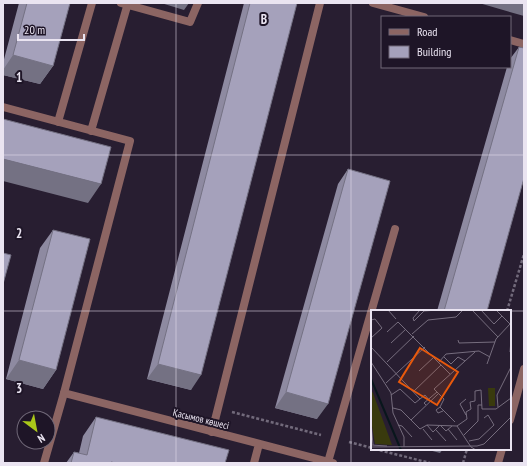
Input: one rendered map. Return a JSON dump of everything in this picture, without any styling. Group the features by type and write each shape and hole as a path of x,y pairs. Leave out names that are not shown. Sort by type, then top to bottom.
{"street":[{"path":"58,122 92,3"},
{"path":"91,131 125,4 190,22 198,3"},
{"path":"212,432 320,3"},
{"path":"373,3 420,16"},
{"path":"511,40 524,44"},
{"path":"3,107 130,141 64,393 44,463"},
{"path":"371,310 395,229"},
{"path":"331,462 334,438 371,311"},
{"path":"511,416 524,369"},
{"name":"Қасымов көшесі","path":"64,393 331,462"},
{"path":"254,463 259,444"},
{"path":"498,463 502,450"}],"path":[{"path":"507,310 524,254"},
{"path":"218,409 371,448"},
{"path":"379,450 430,463"},
{"path":"463,463 467,450"}],"building":[{"path":"27,3 70,3 53,66 13,55"},
{"path":"250,3 297,3 201,375 158,364"},
{"path":"519,47 524,48 524,178 487,310 444,310"},
{"path":"3,119 111,147 101,184 3,159"},
{"path":"348,169 390,181 328,404 286,392"},
{"path":"53,230 90,239 56,370 19,360"},
{"path":"3,253 11,255 3,284"},
{"path":"96,417 229,450 225,463 71,463 74,452 87,455"}]}
